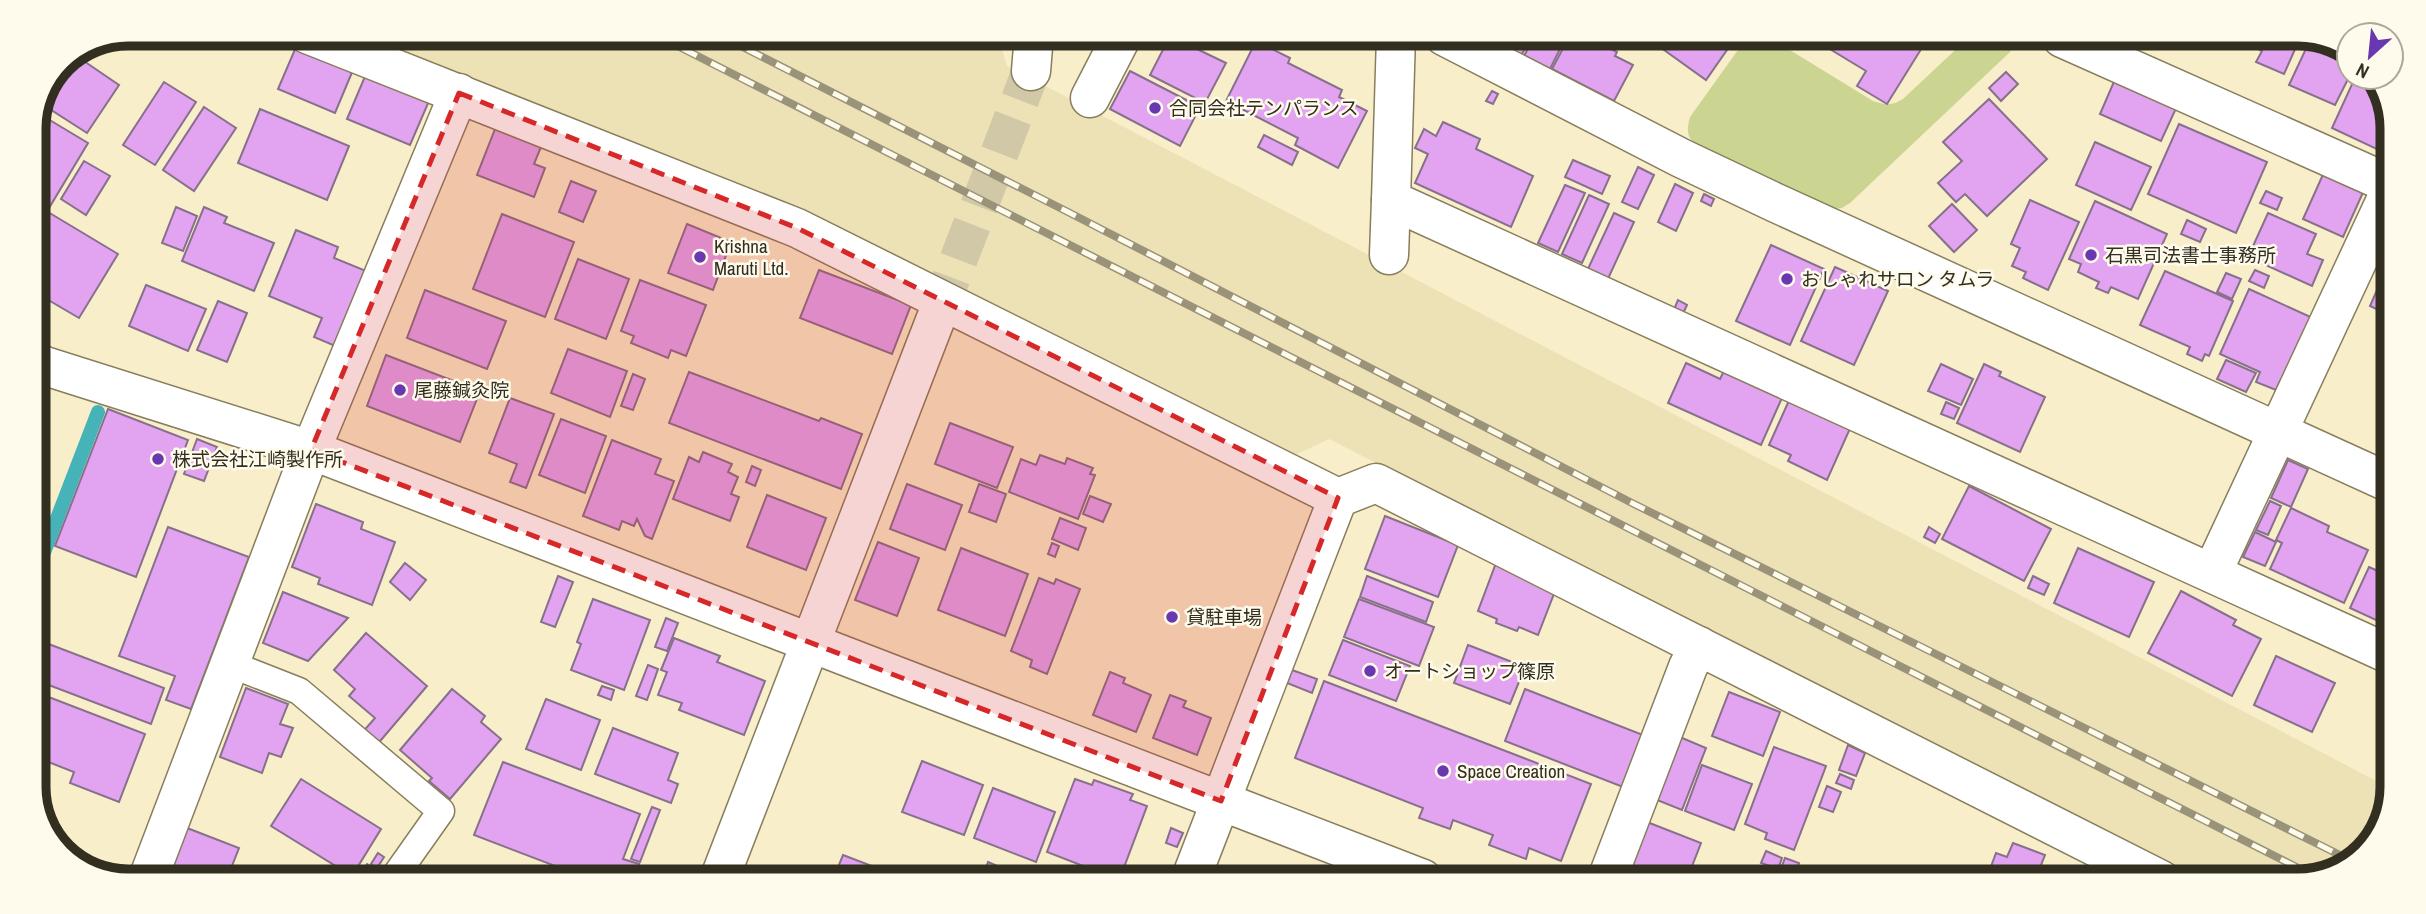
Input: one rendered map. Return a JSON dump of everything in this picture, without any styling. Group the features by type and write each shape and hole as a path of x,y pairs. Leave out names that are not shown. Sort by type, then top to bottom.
{"street":[{"path":"338,46 797,228 1338,498 1377,483 2139,869"},
{"path":"1090,98 1117,46"},
{"path":"1389,255 1396,46"},
{"path":"1464,46 1740,186 2380,478"},
{"path":"2080,46 2380,181"},
{"path":"152,869 311,450 459,93"},
{"path":"1391,200 2380,650"},
{"path":"2212,573 2380,212"},
{"path":"723,869 937,313"},
{"path":"45,366 311,450 1397,869"},
{"path":"1195,869 1338,498"},
{"path":"1610,869 1688,667 1699,646"}],"lane":[{"path":"230,664 299,691 441,811 400,869"}],"highlighted area":[{"path":"459,93 797,228 1338,498 1221,801 311,450"}],"shaded area":[{"path":"380,46 1001,46 1007,66 2380,783 2376,813 2360,840 2335,860 2325,864 2298,869 2176,869 1329,439 1291,457"}],"green space":[{"path":"1741,46 1783,46 1873,101 1888,104 1903,99 1959,46 2013,46 2010,52 1842,208 1833,209 1699,148 1690,138 1690,117"}],"building":[{"path":"1165,46 1191,46 1226,63 1205,103 1150,75"},
{"path":"1254,46 1266,46 1290,58 1288,63 1342,90 1339,97 1367,111 1338,168 1295,145 1298,138 1226,101"},
{"path":"1502,46 1526,46 1521,56"},
{"path":"1529,46 1562,46 1550,69 1524,56"},
{"path":"1564,46 1610,46 1617,52 1615,56 1633,65 1614,101 1552,69"},
{"path":"1659,46 1730,46 1706,80"},
{"path":"1825,46 1923,46 1887,104 1857,86 1866,71"},
{"path":"2252,46 2296,46 2284,74 2256,62 2262,51"},
{"path":"296,47 353,70 335,113 278,89"},
{"path":"2307,47 2335,55 2335,91 2342,91 2335,105 2289,85"},
{"path":"82,59 119,85 87,133 48,108 59,82"},
{"path":"1130,71 1200,107 1180,146 1110,109"},
{"path":"2006,72 2018,84 2001,101 1989,88"},
{"path":"366,74 429,101 410,145 347,119"},
{"path":"2116,77 2178,104 2161,141 2100,114"},
{"path":"164,82 196,102 155,165 123,145"},
{"path":"1492,91 1498,94 1493,104 1486,101"},
{"path":"2349,91 2371,91 2374,96 2379,112 2380,151 2332,128"},
{"path":"1989,99 2047,159 1987,216 1965,194 1956,202 1938,183 1962,161 1943,142"},
{"path":"204,107 236,128 194,191 163,170"},
{"path":"260,109 349,146 327,200 238,163"},
{"path":"46,118 88,143 49,208 45,206"},
{"path":"1443,122 1480,139 1476,149 1533,176 1511,227 1415,183 1428,154 1415,148 1424,129 1436,136"},
{"path":"2179,124 2267,162 2236,233 2148,194"},
{"path":"495,129 541,147 534,164 545,168 534,197 477,175"},
{"path":"1264,135 1298,152 1292,165 1258,147"},
{"path":"2095,142 2151,167 2131,210 2076,185"},
{"path":"1573,160 1610,176 1602,194 1565,177"},
{"path":"84,161 110,176 86,215 61,199"},
{"path":"1638,167 1654,175 1638,209 1622,202"},
{"path":"2325,170 2365,188 2343,237 2303,219"},
{"path":"571,181 596,191 583,222 559,212"},
{"path":"1675,184 1693,193 1676,231 1658,222"},
{"path":"1565,185 1585,193 1558,252 1538,243"},
{"path":"2266,191 2282,198 2277,210 2260,203"},
{"path":"1704,194 1714,199 1711,206 1701,201"},
{"path":"1589,195 1609,204 1582,263 1562,254"},
{"path":"2030,200 2079,222 2048,290 2023,278 2026,272 2012,266 2020,248 2011,244"},
{"path":"2095,201 2167,234 2138,299 2111,287 2108,293 2096,288 2099,282 2078,272 2081,264 2069,259"},
{"path":"1952,204 1977,230 1954,252 1929,226"},
{"path":"176,207 197,216 183,251 162,243"},
{"path":"204,207 227,217 224,223 274,243 254,291 182,261"},
{"path":"45,210 118,254 79,318 45,298"},
{"path":"1614,213 1634,222 1607,281 1587,271"},
{"path":"2268,213 2316,234 2307,254 2323,260 2312,286 2248,257"},
{"path":"502,214 574,242 545,317 473,289"},
{"path":"2187,220 2206,229 2200,242 2181,234"},
{"path":"687,224 731,242 713,290 668,273"},
{"path":"296,230 338,247 334,258 371,273 340,348 314,337 322,318 269,296"},
{"path":"1771,245 1824,269 1790,345 1736,321"},
{"path":"578,259 629,279 606,339 555,319"},
{"path":"1835,267 1888,291 1854,365 1801,341"},
{"path":"819,270 911,305 892,354 800,318"},
{"path":"2255,270 2269,276 2264,288 2249,281"},
{"path":"2165,271 2233,301 2209,356 2205,354 2202,361 2187,354 2190,347 2140,325"},
{"path":"2226,273 2241,279 2232,299 2217,292"},
{"path":"640,280 706,305 686,356 671,350 668,358 631,343 634,336 621,331"},
{"path":"2380,283 2380,311 2370,306"},
{"path":"146,285 206,309 188,351 129,326"},
{"path":"2249,289 2315,319 2286,384 2280,381 2276,390 2256,382 2260,372 2220,354"},
{"path":"425,290 506,321 487,369 407,338"},
{"path":"1678,300 1687,305 1682,316 1673,312"},
{"path":"218,301 247,313 227,362 197,350"},
{"path":"568,349 627,371 610,417 551,393"},
{"path":"386,355 480,391 460,442 367,406"},
{"path":"2226,360 2256,373 2246,392 2217,379"},
{"path":"1686,363 1720,379 1727,365 1785,391 1761,445 1668,403"},
{"path":"1941,364 1973,379 1961,405 1928,391"},
{"path":"1984,364 2001,372 1999,376 2045,397 2020,452 1957,423"},
{"path":"689,372 819,421 821,418 862,434 841,489 669,423"},
{"path":"633,374 645,379 633,410 621,406"},
{"path":"1791,396 1852,424 1827,480 1788,461 1791,455 1769,445"},
{"path":"510,398 554,414 526,488 510,482 517,464 489,453"},
{"path":"1946,402 1959,408 1954,419 1941,414"},
{"path":"108,409 188,440 136,577 55,546"},
{"path":"561,419 606,436 585,493 539,475"},
{"path":"950,423 1013,447 997,488 935,464"},
{"path":"197,439 217,447 204,481 184,474"},
{"path":"612,440 661,459 655,474 674,481 652,539 645,536 637,519 634,526 622,521 619,530 583,516"},
{"path":"703,452 732,464 728,472 738,477 731,494 739,497 730,521 673,499 689,457 699,462"},
{"path":"1040,455 1065,464 1067,458 1093,468 1090,474 1095,475 1078,519 1009,492 1021,459 1036,465"},
{"path":"2288,460 2308,469 2291,507 2271,498"},
{"path":"752,466 761,470 755,486 746,482"},
{"path":"907,484 962,505 945,550 890,529"},
{"path":"979,484 1006,494 996,522 969,512"},
{"path":"1969,486 2051,529 2024,581 1942,539"},
{"path":"767,495 826,518 806,570 747,547"},
{"path":"1090,496 1111,504 1103,522 1083,514"},
{"path":"2270,501 2281,506 2268,535 2256,530"},
{"path":"316,504 363,522 361,529 395,542 372,605 318,584 320,578 292,567"},
{"path":"2291,508 2329,526 2327,532 2368,550 2344,603 2270,569 2282,543 2276,540"},
{"path":"1385,516 1458,545 1438,597 1365,569"},
{"path":"1060,518 1086,528 1078,550 1052,539"},
{"path":"168,527 249,557 191,709 166,700 175,676 119,656"},
{"path":"1929,527 1940,534 1935,543 1924,537"},
{"path":"2255,532 2276,542 2265,566 2243,557"},
{"path":"878,542 919,558 897,616 855,600"},
{"path":"1052,543 1059,546 1055,557 1048,554"},
{"path":"961,548 1028,574 1005,636 938,610"},
{"path":"2078,548 2154,582 2129,637 2054,603"},
{"path":"405,563 426,580 410,600 390,582"},
{"path":"1496,563 1557,586 1538,635 1519,627 1517,631 1496,623 1497,619 1478,611"},
{"path":"2369,567 2380,572 2380,622 2350,608"},
{"path":"558,576 573,582 555,627 541,622"},
{"path":"1367,576 1433,602 1426,622 1360,597"},
{"path":"2033,576 2049,584 2044,595 2028,588"},
{"path":"1039,578 1054,584 1056,579 1080,589 1047,674 1030,667 1032,660 1011,651"},
{"path":"2181,591 2236,620 2233,625 2261,639 2232,696 2148,653"},
{"path":"283,592 348,618 308,661 263,643"},
{"path":"593,599 650,620 624,690 571,670 581,644 577,642"},
{"path":"1359,599 1434,627 1419,666 1344,637"},
{"path":"666,618 678,623 667,651 655,647"},
{"path":"366,633 427,686 375,747 360,735 375,718 349,696 355,689 334,670"},
{"path":"674,638 720,656 717,662 765,681 744,735 679,710 682,703 658,695 667,672 661,670"},
{"name":"オートショップ篠原","path":"1343,640 1410,666 1396,701 1329,675"},
{"path":"46,643 164,688 151,724 46,684"},
{"path":"1468,645 1525,667 1510,704 1454,683"},
{"path":"2276,656 2335,683 2312,732 2254,705"},
{"path":"648,665 658,669 647,700 636,696"},
{"path":"1292,670 1317,679 1312,693 1287,683"},
{"path":"1110,672 1125,678 1123,683 1151,695 1136,732 1093,715"},
{"path":"1324,681 1591,784 1561,861 1529,848 1526,859 1489,845 1493,835 1453,820 1450,829 1419,818 1423,808 1295,758"},
{"path":"602,686 614,690 611,700 598,695"},
{"path":"246,688 288,704 280,724 293,728 281,757 269,753 262,773 220,757"},
{"path":"452,689 485,716 481,722 501,739 450,799 429,781 432,778 400,750"},
{"path":"1525,689 1643,735 1623,787 1505,741"},
{"path":"1729,692 1780,712 1763,756 1712,736"},
{"path":"1170,695 1186,701 1183,707 1211,718 1197,755 1153,738"},
{"path":"46,696 145,734 119,802 70,783 74,772 46,761"},
{"path":"546,699 600,720 581,770 526,749"},
{"path":"613,728 678,753 668,780 678,784 671,803 595,774"},
{"path":"1675,735 1706,748 1682,810 1652,798"},
{"path":"1848,745 1865,753 1856,776 1839,770"},
{"path":"1774,747 1826,766 1794,850 1765,839 1767,833 1745,824"},
{"path":"922,761 983,785 964,835 902,812"},
{"path":"503,762 640,814 623,859 639,864 637,869 563,869 474,835"},
{"path":"1702,765 1752,784 1734,830 1685,811"},
{"path":"1840,774 1854,780 1851,789 1836,783"},
{"path":"301,779 381,829 356,869 341,869 271,826"},
{"path":"1075,779 1092,785 1094,780 1133,794 1130,800 1147,806 1123,869 1091,869 1047,852"},
{"path":"1827,786 1841,792 1833,812 1819,807"},
{"path":"993,788 1055,812 1036,862 974,838"},
{"path":"652,807 660,810 640,862 631,859"},
{"path":"1647,822 1701,843 1691,869 1629,869"},
{"path":"187,828 239,848 231,869 172,869"},
{"path":"1171,828 1183,833 1177,847 1166,843"},
{"path":"2013,843 2045,855 2039,869 1990,869 1996,853 2007,857"},
{"path":"1766,851 1782,858 1778,869 1761,863"},
{"path":"378,853 384,857 377,868 371,864"},
{"path":"843,855 879,869 837,869"},
{"path":"1785,858 1799,863 1797,869 1781,869"},
{"path":"988,862 1002,868 1002,869 986,869"}],"waterway":[{"path":"46,548 98,412"}],"tunnel":[{"path":"938,313 1031,71"}],"railway":[{"path":"678,46 2300,869"},
{"path":"741,46 1632,503 2341,856"}],"place":[{"name":"合同会社テンパランス","path":"1155,108"},
{"name":"石黒司法書士事務所","path":"2091,255"},
{"name":"Krishna Maruti Ltd.","path":"700,257"},
{"name":"おしゃれサロン タムラ","path":"1787,279"},
{"name":"尾藤鍼灸院","path":"400,390"},
{"name":"株式会社江崎製作所","path":"158,459"},
{"name":"貸駐車場","path":"1172,617"},
{"name":"オートショップ篠原","path":"1370,671"},
{"name":"Space Creation","path":"1443,771"}]}
